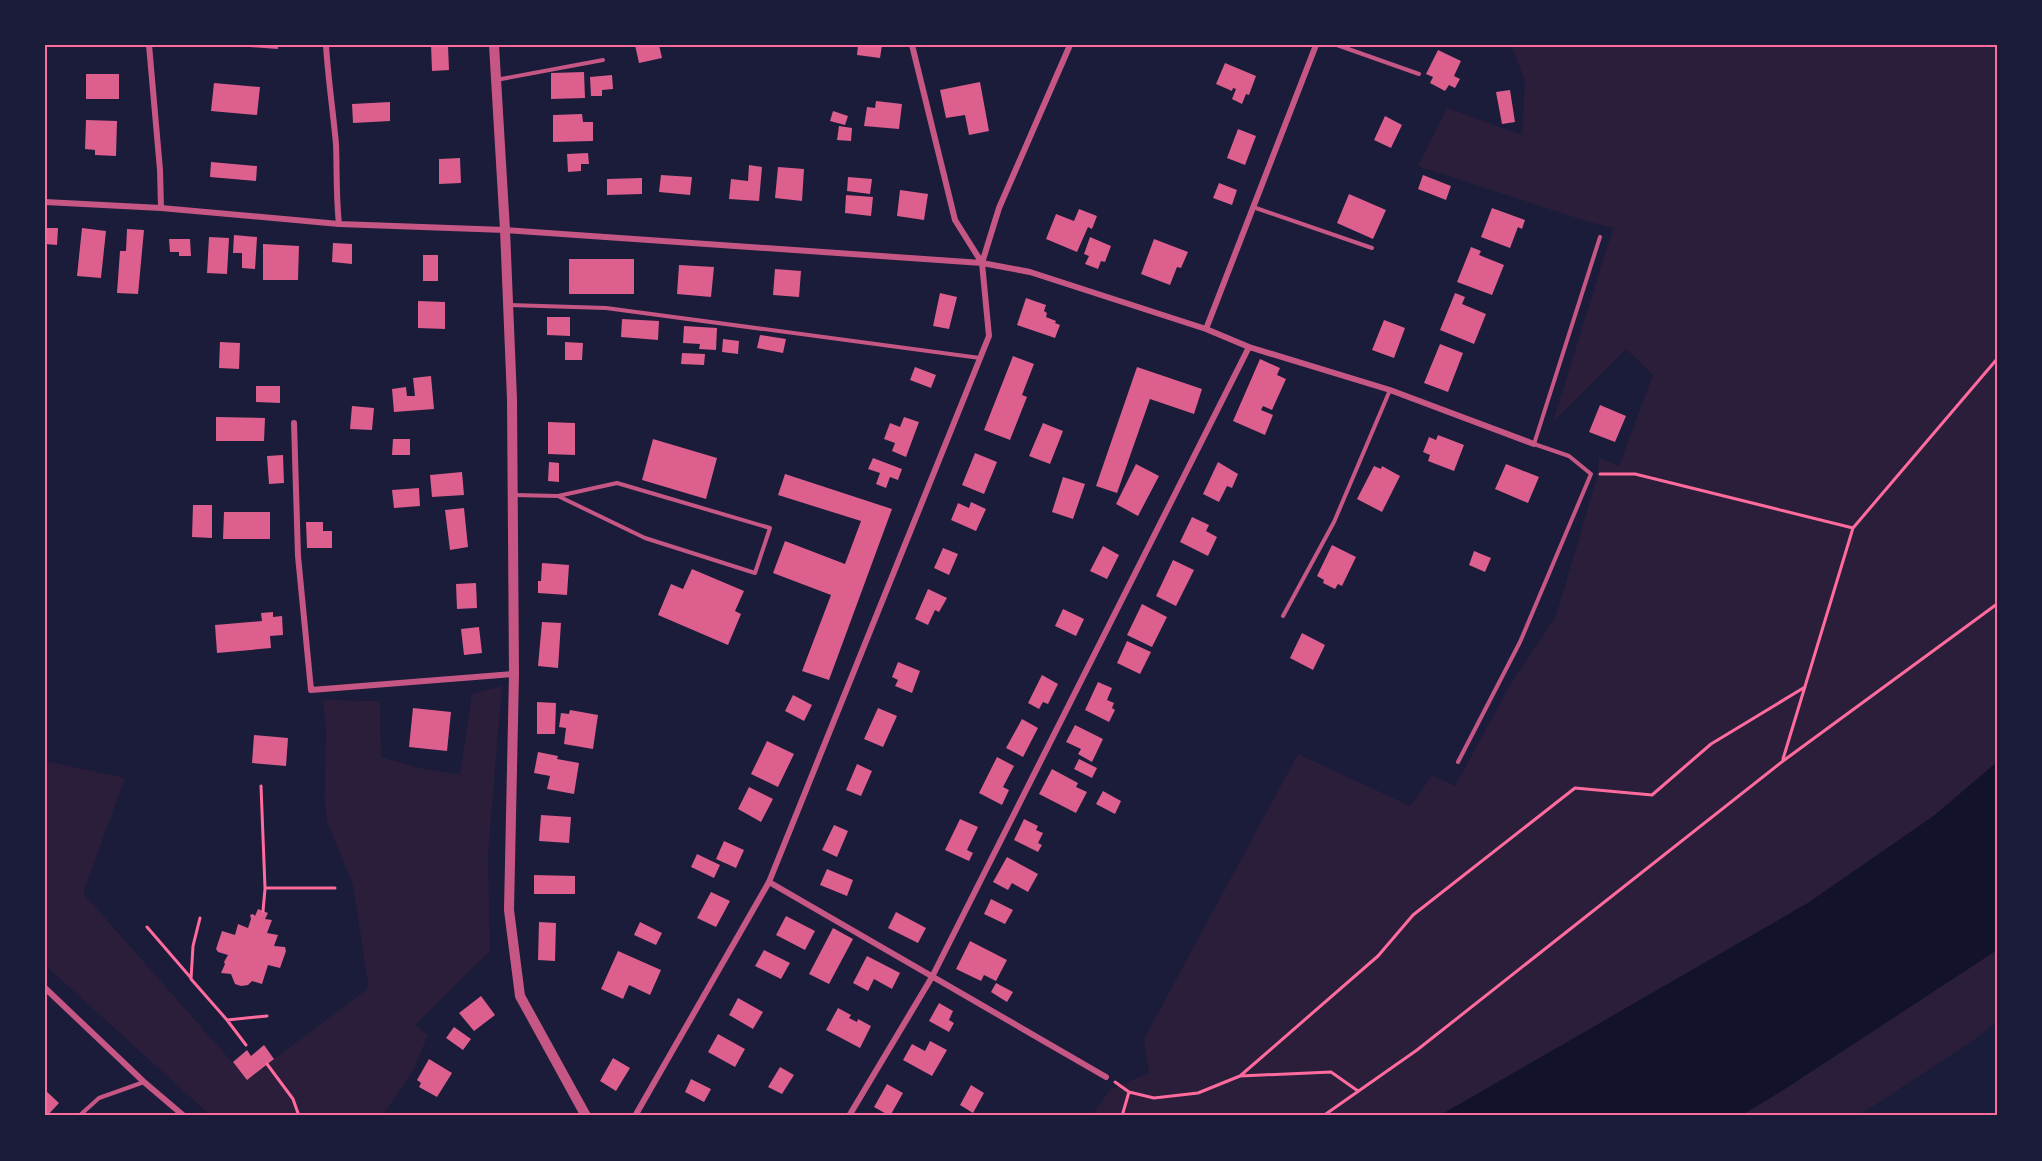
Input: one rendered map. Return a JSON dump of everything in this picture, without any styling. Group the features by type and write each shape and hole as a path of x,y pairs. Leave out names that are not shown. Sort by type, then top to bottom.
{"street":[{"path":"149,45 161,208"},
{"path":"326,45 336,144 335,193 339,224"},
{"path":"494,45 512,399 514,674 509,910 520,996 586,1116"},
{"path":"912,45 955,220 982,263"},
{"path":"635,1116 769,882 989,336 982,263 999,208 1070,45"},
{"path":"1206,329 1316,45"},
{"path":"45,202 161,208 339,224 505,230 982,263 1030,272 1206,329 1249,347 1390,390 1534,444"},
{"path":"849,1116 932,977 1249,347"},
{"path":"294,423 298,556 311,690 514,674"},
{"path":"769,882 1106,1077"},
{"path":"45,988 144,1082 184,1116"}],"lane":[{"path":"1337,45 1419,74"},
{"path":"496,80 603,60"},
{"path":"1253,207 1372,248"},
{"path":"1458,762 1520,642 1592,474 1569,456 1534,444 1600,237"},
{"path":"508,305 606,308 980,358"},
{"path":"1283,616 1334,522 1390,390"},
{"path":"513,495 558,496 616,483 770,528 755,573 645,538 558,496"},
{"path":"79,1116 99,1098 144,1082"}],"path":[{"path":"1783,760 1853,528 1997,358"},
{"path":"1592,474 1635,474 1853,528"},
{"path":"1323,1116 1417,1050 1783,760 1997,604"},
{"path":"1240,1077 1378,956 1413,915 1575,788 1652,795 1711,744 1805,687"},
{"path":"261,786 265,888 263,911"},
{"path":"265,888 335,888"},
{"path":"191,979 193,946 200,918"},
{"path":"147,927 246,1045"},
{"path":"227,1020 267,1016"},
{"path":"267,1064 293,1099 299,1116"},
{"path":"1106,1077 1129,1092 1154,1098 1198,1093 1240,1077 1331,1072 1358,1091"},
{"path":"1122,1116 1129,1092"}],"shaded area":[{"path":"1511,45 1997,45 1997,762 1935,815 1808,903 1439,1116 1091,1116 1111,1089 1149,1073 1144,1039 1298,754 1410,806 1432,775 1455,786 1511,683 1556,616 1598,474 1599,458 1619,466 1653,375 1626,349 1553,422 1613,228 1418,166 1447,108 1522,135 1525,81"},
{"path":"502,686 488,854 490,951 415,1025 428,1035 413,1071 382,1116 211,1116 45,965 45,761 125,778 83,893 247,1079 367,989 353,884 327,822 326,727 323,700 380,701 381,757 419,768 460,775 472,694"},
{"path":"1997,762 1997,950 1780,1092 1740,1116 1439,1116 1808,903 1935,815"},
{"path":"1997,950 1997,1022 1861,1116 1740,1116 1780,1092"}],"building":[{"path":"250,45 278,45 278,49 250,47"},
{"path":"431,45 448,45 449,70 432,71"},
{"path":"635,45 659,45 662,58 639,63"},
{"path":"858,45 882,45 880,58 857,55"},
{"path":"1438,50 1461,61 1454,76 1460,79 1455,88 1449,85 1445,91 1430,83 1433,77 1426,74"},
{"path":"1225,63 1256,76 1249,95 1246,94 1242,104 1232,99 1236,89 1233,88 1232,91 1216,84"},
{"path":"584,72 585,98 551,99 551,73"},
{"path":"86,74 119,74 119,99 86,99"},
{"path":"612,75 613,89 602,90 602,96 591,96 590,77"},
{"path":"980,82 989,131 969,135 965,115 946,118 940,90"},
{"path":"214,83 260,87 257,115 211,111"},
{"path":"1510,90 1515,122 1502,124 1496,92"},
{"path":"876,101 902,104 899,129 864,126 867,107 875,108"},
{"path":"390,102 390,121 353,123 352,104"},
{"path":"833,111 848,116 845,125 830,121"},
{"path":"582,114 583,122 593,122 593,141 553,142 553,115"},
{"path":"1385,116 1402,125 1391,148 1374,140"},
{"path":"86,120 117,121 116,156 95,155 95,150 85,149"},
{"path":"839,126 852,128 851,141 837,140"},
{"path":"1238,129 1256,136 1245,165 1227,158"},
{"path":"588,153 589,164 581,164 581,171 568,172 567,154"},
{"path":"460,158 461,183 439,184 439,159"},
{"path":"211,162 257,166 256,181 210,177"},
{"path":"749,165 762,167 759,201 729,199 731,179 748,181"},
{"path":"778,167 804,169 802,201 775,198"},
{"path":"661,175 692,177 690,195 659,192"},
{"path":"1423,175 1451,186 1446,200 1418,189"},
{"path":"848,177 872,179 870,194 847,191"},
{"path":"642,178 642,194 607,195 607,179"},
{"path":"1219,183 1237,190 1232,205 1213,198"},
{"path":"900,190 928,194 924,220 897,216"},
{"path":"1349,194 1386,210 1373,239 1337,223"},
{"path":"846,195 873,197 871,216 845,213"},
{"path":"1492,208 1525,220 1522,229 1518,227 1510,248 1481,237"},
{"path":"1079,209 1097,216 1092,229 1088,227 1077,252 1046,239 1056,214 1074,221"},
{"path":"45,228 58,228 57,245 45,244"},
{"path":"82,228 106,231 101,278 77,276"},
{"path":"127,229 144,230 138,294 117,293 120,251 126,251"},
{"path":"234,235 257,237 255,269 242,268 242,253 233,253"},
{"path":"209,237 229,238 227,274 207,273"},
{"path":"1090,237 1111,246 1105,262 1101,261 1098,269 1085,264 1089,256 1084,254"},
{"path":"169,239 190,239 191,256 179,256 179,252 170,252"},
{"path":"1154,239 1188,252 1181,268 1177,267 1170,285 1141,274"},
{"path":"333,243 352,244 352,264 332,262"},
{"path":"263,244 299,246 298,280 263,280"},
{"path":"1471,247 1481,251 1479,255 1504,265 1492,295 1457,282"},
{"path":"423,255 438,255 438,281 423,281"},
{"path":"569,259 634,259 634,294 569,294"},
{"path":"679,265 714,267 711,297 677,294"},
{"path":"775,269 801,271 799,297 773,295"},
{"path":"940,293 957,297 949,329 933,326"},
{"path":"1455,293 1465,297 1462,304 1486,314 1474,344 1440,330"},
{"path":"1026,298 1046,305 1044,311 1047,313 1046,317 1060,325 1055,338 1017,325"},
{"path":"418,301 445,302 445,329 418,328"},
{"path":"547,317 570,317 570,336 547,335"},
{"path":"622,319 659,321 658,340 621,337"},
{"path":"1384,320 1405,328 1394,358 1372,350"},
{"path":"684,326 717,328 716,350 699,349 700,344 683,343"},
{"path":"760,335 786,339 783,353 757,348"},
{"path":"723,339 739,341 738,354 722,352"},
{"path":"220,342 240,343 239,369 219,368"},
{"path":"565,342 583,343 582,360 565,360"},
{"path":"1440,344 1463,353 1448,392 1424,383"},
{"path":"682,353 705,354 704,365 681,364"},
{"path":"1013,356 1034,364 1022,395 1027,397 1010,440 984,430"},
{"path":"1260,359 1280,368 1277,375 1286,379 1272,410 1263,406 1261,410 1273,415 1265,435 1233,421"},
{"path":"915,367 936,375 931,388 910,380"},
{"path":"1137,367 1202,389 1194,414 1150,399 1117,493 1096,486"},
{"path":"431,376 434,409 394,412 392,389 406,387 407,396 415,396 413,378"},
{"path":"256,386 280,386 280,403 256,402"},
{"path":"1600,405 1626,416 1615,442 1589,432"},
{"path":"352,406 374,408 372,430 350,429"},
{"path":"216,417 265,418 264,441 216,441"},
{"path":"904,417 919,422 906,457 892,451 895,443 884,439 890,423 900,427"},
{"path":"548,422 575,423 575,455 548,454"},
{"path":"1043,423 1063,431 1050,464 1029,456"},
{"path":"1438,435 1464,445 1454,471 1428,461 1430,455 1423,452 1429,437 1436,440"},
{"path":"393,439 410,439 410,455 392,455"},
{"path":"653,439 717,458 706,499 642,480"},
{"path":"975,453 997,462 984,494 962,485"},
{"path":"283,455 284,483 269,484 267,456"},
{"path":"873,458 902,469 898,480 890,477 886,488 876,484 880,473 868,469"},
{"path":"549,462 559,463 559,482 548,481"},
{"path":"1218,462 1238,474 1232,488 1227,486 1219,502 1203,494"},
{"path":"1136,464 1159,476 1138,516 1116,504"},
{"path":"1506,464 1539,477 1528,503 1495,489"},
{"path":"1374,466 1381,469 1382,466 1400,476 1382,512 1357,499"},
{"path":"462,472 464,495 432,497 430,475"},
{"path":"785,474 892,509 829,680 802,671 831,595 773,573 785,541 845,564 861,521 778,495"},
{"path":"1063,477 1085,484 1073,519 1052,512"},
{"path":"419,488 420,506 394,508 392,490"},
{"path":"971,502 986,509 976,531 951,520 958,503 969,508"},
{"path":"193,505 212,505 212,538 192,537"},
{"path":"464,508 468,547 450,550 445,510"},
{"path":"224,512 270,512 270,539 223,539"},
{"path":"1192,517 1209,525 1206,531 1217,537 1208,556 1180,542"},
{"path":"306,522 323,522 323,531 332,531 332,548 307,548"},
{"path":"1332,545 1356,557 1342,586 1338,584 1335,589 1323,583 1324,580 1317,576"},
{"path":"1103,546 1119,555 1107,579 1090,571"},
{"path":"943,548 958,554 949,575 934,568"},
{"path":"1474,551 1491,558 1485,572 1469,565"},
{"path":"1173,560 1194,570 1176,606 1156,596"},
{"path":"542,563 569,565 567,595 538,593"},
{"path":"692,569 744,591 735,611 741,614 728,645 658,615 671,584 683,589"},
{"path":"476,583 477,608 457,609 456,584"},
{"path":"928,589 947,598 939,612 935,610 928,625 915,619"},
{"path":"1142,604 1167,617 1152,647 1127,635"},
{"path":"1063,609 1084,619 1076,636 1055,626"},
{"path":"273,612 273,617 282,616 283,635 270,636 271,648 217,653 215,625 262,621 261,613"},
{"path":"542,622 561,623 558,668 538,666"},
{"path":"479,627 482,653 464,655 461,629"},
{"path":"1302,633 1325,645 1313,670 1290,658"},
{"path":"1127,641 1151,652 1140,674 1117,663"},
{"path":"898,662 920,671 912,693 895,686 898,680 892,677"},
{"path":"1042,675 1058,684 1048,704 1043,702 1039,709 1028,703"},
{"path":"1098,682 1112,688 1107,700 1114,703 1112,708 1115,710 1109,722 1085,710"},
{"path":"793,695 812,705 804,721 785,711"},
{"path":"537,702 556,703 555,734 537,734"},
{"path":"413,708 451,712 447,751 409,747"},
{"path":"878,708 897,716 883,747 864,739"},
{"path":"570,710 598,715 593,749 564,744 566,728 559,727 561,713 569,714"},
{"path":"1022,719 1038,728 1023,757 1006,748"},
{"path":"1075,725 1103,739 1092,762 1078,754 1081,749 1066,742"},
{"path":"254,735 288,738 286,766 252,763"},
{"path":"767,741 794,754 778,787 751,774"},
{"path":"538,752 558,756 557,759 579,763 574,794 547,789 550,776 534,773"},
{"path":"997,757 1014,766 1003,787 1009,790 1002,805 979,793"},
{"path":"1079,759 1097,768 1092,778 1074,769"},
{"path":"857,764 872,771 861,796 846,790"},
{"path":"1052,769 1078,783 1076,787 1087,792 1076,813 1039,794"},
{"path":"749,787 773,799 761,822 738,809"},
{"path":"1103,791 1121,801 1115,814 1096,804"},
{"path":"541,815 571,817 569,843 539,841"},
{"path":"960,819 978,827 967,850 973,853 969,861 945,850"},
{"path":"1024,819 1038,826 1036,830 1043,833 1038,843 1042,845 1038,852 1014,840"},
{"path":"834,825 848,831 837,857 822,850"},
{"path":"724,841 744,850 736,868 716,859"},
{"path":"697,854 720,865 714,878 691,867"},
{"path":"1007,857 1038,874 1028,892 1012,883 1008,890 993,882"},
{"path":"827,869 853,880 847,896 820,885"},
{"path":"534,875 575,876 575,894 534,894"},
{"path":"711,892 730,901 716,927 697,918"},
{"path":"991,899 1013,910 1005,924 984,914"},
{"path":"258,909 268,913 265,919 272,920 267,933 278,935 274,946 285,947 286,951 280,968 268,965 262,984 252,981 248,985 241,986 235,984 231,974 221,973 228,955 216,949 222,931 235,935 238,924 248,928 250,915 255,916"},
{"path":"896,912 926,928 918,943 888,928"},
{"path":"786,916 815,931 805,950 776,935"},
{"path":"539,922 556,923 555,961 538,960"},
{"path":"640,922 662,933 656,945 634,935"},
{"path":"833,928 853,939 829,984 809,974"},
{"path":"970,941 1007,960 996,981 984,975 981,981 956,969"},
{"path":"764,950 790,963 781,979 755,966"},
{"path":"618,951 661,970 650,995 629,985 623,999 601,989"},
{"path":"867,956 900,973 892,989 874,979 868,991 853,983"},
{"path":"996,983 1013,992 1007,1002 991,992"},
{"path":"481,996 495,1015 474,1031 459,1013"},
{"path":"738,998 763,1012 753,1029 729,1015"},
{"path":"939,1003 953,1011 949,1020 954,1023 949,1032 929,1021"},
{"path":"838,1008 851,1015 849,1018 857,1022 858,1019 871,1026 860,1048 826,1030"},
{"path":"454,1027 471,1039 463,1050 446,1038"},
{"path":"718,1034 745,1049 735,1067 708,1052"},
{"path":"930,1041 947,1050 932,1076 903,1060 912,1044 925,1051"},
{"path":"264,1045 274,1059 247,1080 233,1062 247,1050 251,1056"},
{"path":"613,1058 630,1068 616,1091 600,1081"},
{"path":"429,1059 452,1073 437,1097 419,1087 421,1083 417,1080"},
{"path":"780,1067 794,1075 782,1094 768,1087"},
{"path":"691,1079 711,1089 704,1102 685,1092"},
{"path":"887,1084 903,1093 890,1116 874,1107"},
{"path":"971,1085 984,1093 973,1113 960,1105"},
{"path":"45,1090 59,1103 47,1116 45,1116"}]}
